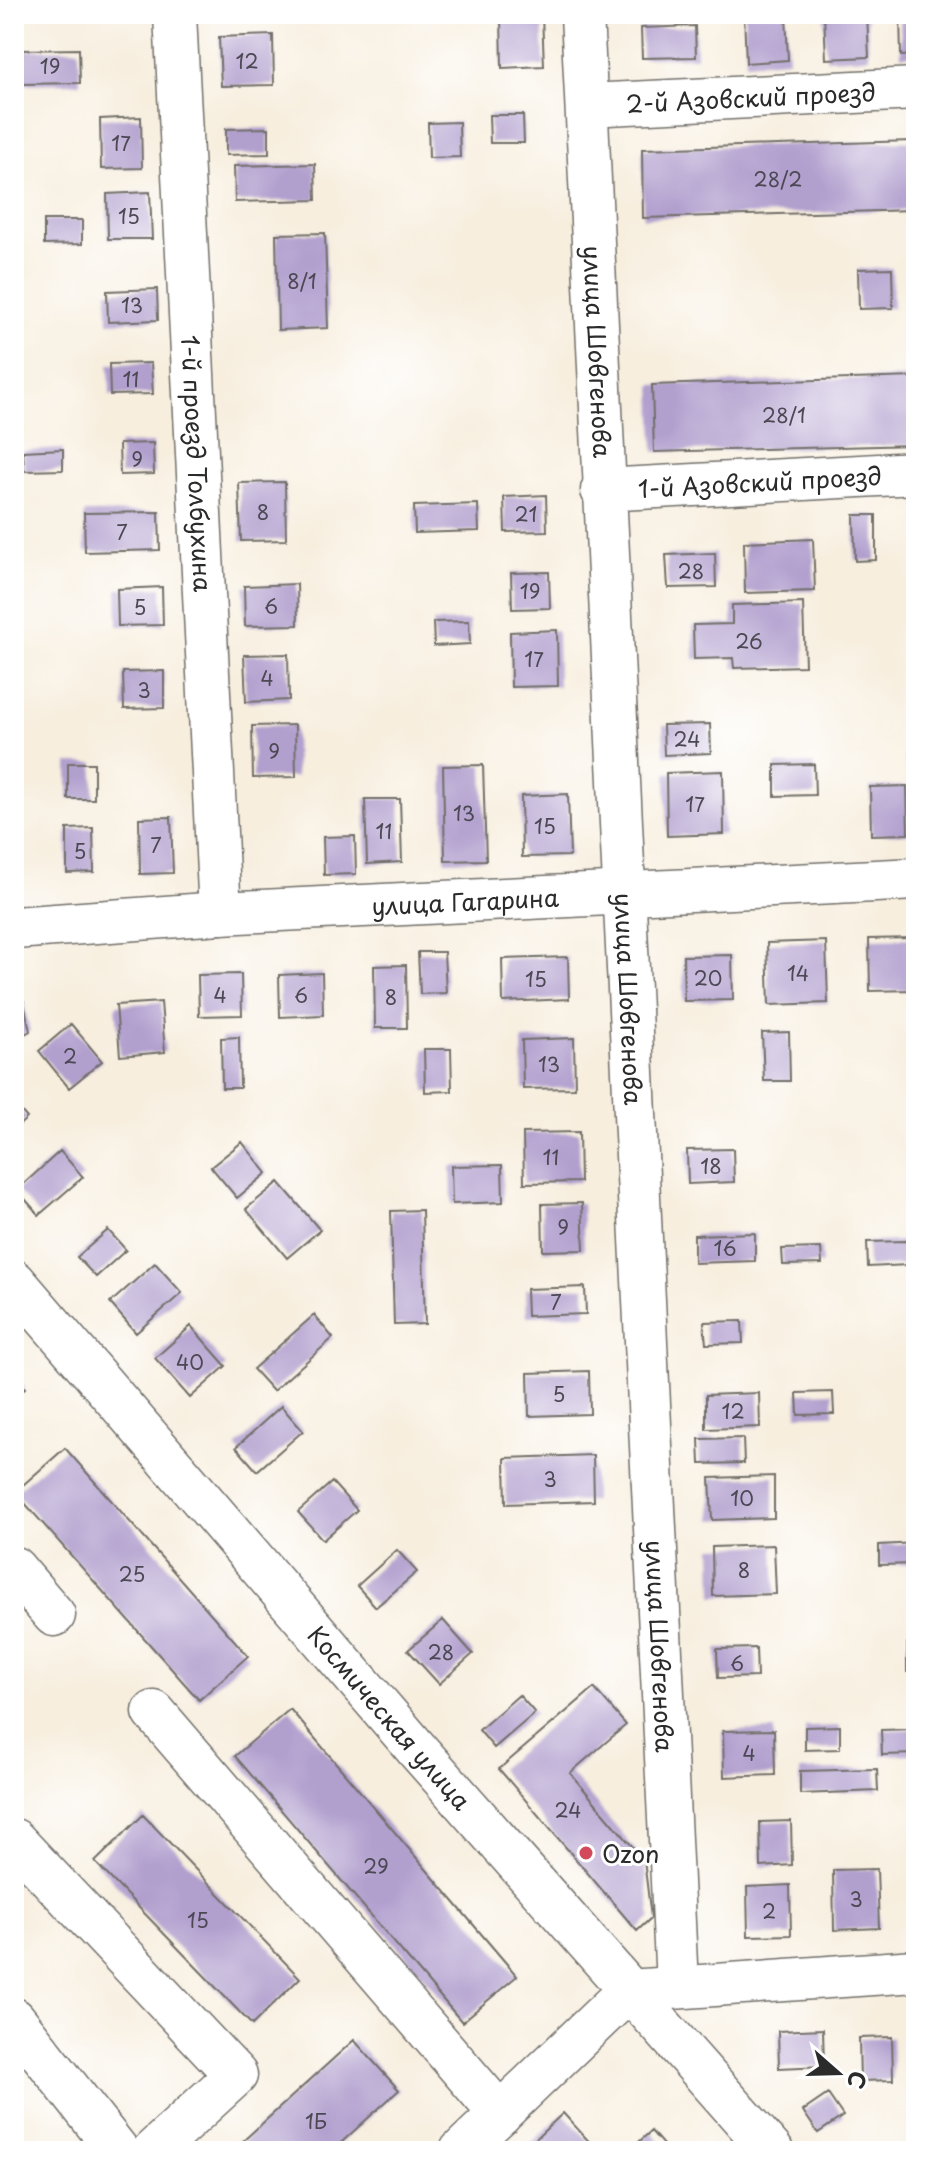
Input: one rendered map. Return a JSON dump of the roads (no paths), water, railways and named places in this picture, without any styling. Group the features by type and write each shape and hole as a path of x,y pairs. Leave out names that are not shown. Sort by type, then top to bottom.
{"street":[{"name":"1-й проезд Толбухина","path":"175,14 220,913"},
{"name":"улица Шовгенова","path":"582,14 602,490 625,892 677,1985"},
{"name":"2-й Азовский проезд","path":"587,105 916,89"},
{"name":"1-й Азовский проезд","path":"602,490 916,473"},
{"name":"улица Гагарина","path":"14,928 220,913 916,879"},
{"name":"Космическая улица","path":"14,1281 628,1991 772,2151"},
{"path":"14,1568 54,1615"},
{"path":"154,1712 500,2114"},
{"path":"14,1840 236,2075 153,2151"},
{"path":"461,2151 628,1991 677,1985 916,1971"},
{"path":"14,2019 118,2151"}],"place":[{"name":"Ozon","path":"586,1853"}]}
